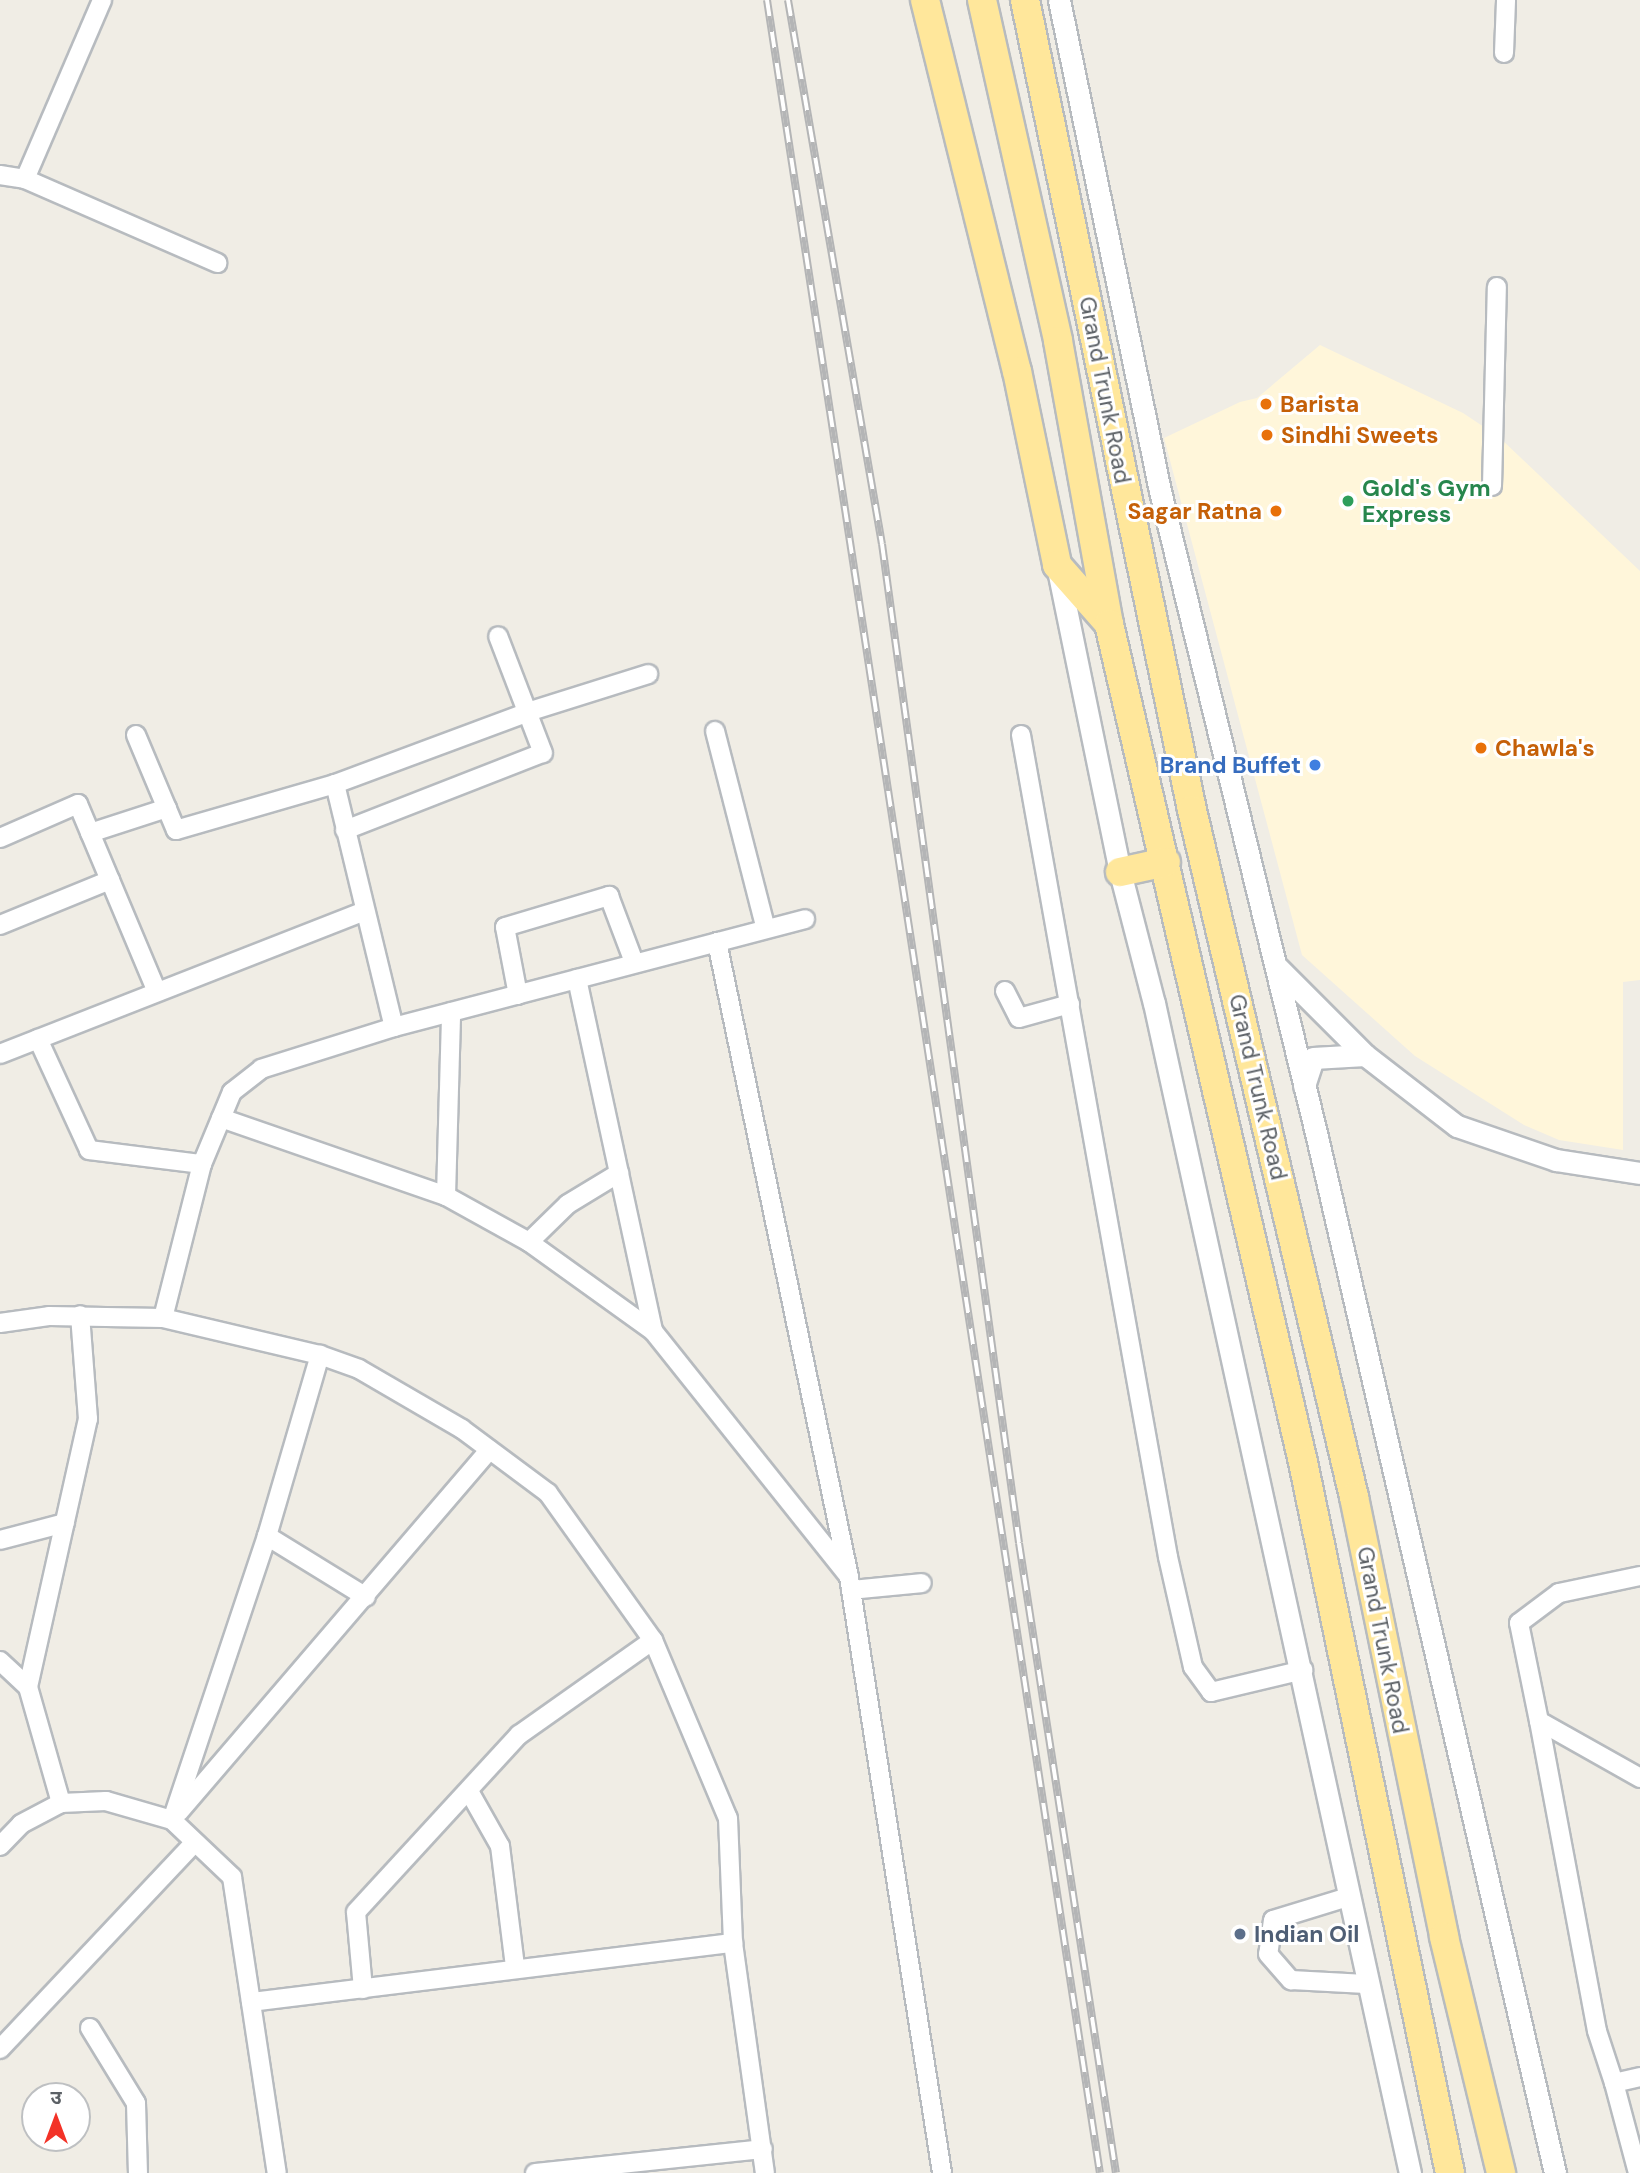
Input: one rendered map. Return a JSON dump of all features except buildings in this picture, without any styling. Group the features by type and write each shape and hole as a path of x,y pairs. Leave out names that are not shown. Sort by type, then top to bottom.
{"highway":[{"path":"925,0 1017,371 1057,565 1109,624"},
{"name":"Grand Trunk Road","path":"982,0 1058,341 1109,624 1303,1462 1450,2173"},
{"name":"Grand Trunk Road","path":"1024,0 1192,810 1351,1484 1444,1937 1501,2173"},
{"path":"1120,872 1166,862"}],"street":[{"path":"26,178 102,0"},
{"path":"1059,0 1128,325 1156,474 1304,1086 1555,2173"},
{"path":"1504,52 1506,0"},
{"path":"0,175 26,178 217,263"},
{"path":"1492,486 1497,287"},
{"path":"1057,565 1120,872 1154,1003 1303,1670 1366,1984 1410,2173"},
{"path":"345,830 543,753 531,711 498,636"},
{"path":"136,735 176,830 335,784 531,711 648,674"},
{"path":"715,731 766,929"},
{"path":"1021,735 1168,1557 1193,1667 1211,1692 1303,1670"},
{"path":"335,784 363,912 394,1027"},
{"path":"0,838 78,804 156,990"},
{"path":"90,833 167,808"},
{"path":"0,925 110,880"},
{"path":"518,995 505,927 609,896 634,962"},
{"path":"0,1054 156,990 363,912"},
{"path":"163,1318 202,1164 232,1091 261,1069 394,1027 805,919"},
{"path":"717,942 850,1583 942,2173"},
{"path":"1275,964 1365,1055 1457,1126 1556,1160 1640,1173"},
{"path":"577,979 653,1331"},
{"path":"1005,991 1018,1018 1070,1004"},
{"path":"446,1196 452,1012"},
{"path":"38,1039 89,1150 202,1164"},
{"path":"1304,1086 1313,1058 1365,1055"},
{"path":"221,1118 446,1196 530,1242 653,1331 850,1583"},
{"path":"530,1242 568,1204 618,1173"},
{"path":"61,1803 28,1687 88,1419 80,1315"},
{"path":"0,1323 80,1315 163,1318 320,1355 359,1369 489,1450 548,1493 653,1640 728,1818 733,1943 765,2173"},
{"path":"172,1820 267,1536 320,1355"},
{"path":"172,1820 366,1597 489,1450"},
{"path":"0,1540 65,1523"},
{"path":"267,1536 366,1597"},
{"path":"1638,2173 1597,2031 1519,1623 1559,1594 1640,1576"},
{"path":"850,1583 922,1583"},
{"path":"363,1989 356,1912 470,1793 519,1735 653,1640"},
{"path":"0,1661 28,1687"},
{"path":"1539,1721 1640,1778"},
{"path":"470,1793 500,1846 514,1966"},
{"path":"0,1846 21,1824 61,1803 106,1801 172,1820 232,1877 277,2173"},
{"path":"0,2049 195,1842"},
{"path":"1348,1897 1273,1920 1268,1954 1291,1980 1366,1984"},
{"path":"251,2002 363,1989 514,1966 733,1943"},
{"path":"90,2028 136,2103 138,2173"},
{"path":"1614,2083 1640,2077"},
{"path":"535,2173 763,2149"}],"shaded area":[{"path":"1320,345 1463,413 1499,437 1640,571 1640,980 1623,982 1623,1150 1559,1140 1524,1125 1415,1056 1302,955 1164,438 1240,402 1257,398"}],"railway":[{"path":"767,0 1100,2173"},
{"path":"788,0 882,544 1019,1543 1116,2173"}],"place":[{"name":"Barista","path":"1266,404"},
{"name":"Sindhi Sweets","path":"1267,435"},
{"name":"Gold's Gym Express","path":"1348,501"},
{"name":"Sagar Ratna","path":"1276,511"},
{"name":"Chawla's","path":"1481,748"},
{"name":"Brand Buffet","path":"1315,765"},
{"name":"Indian Oil","path":"1240,1934"}]}
